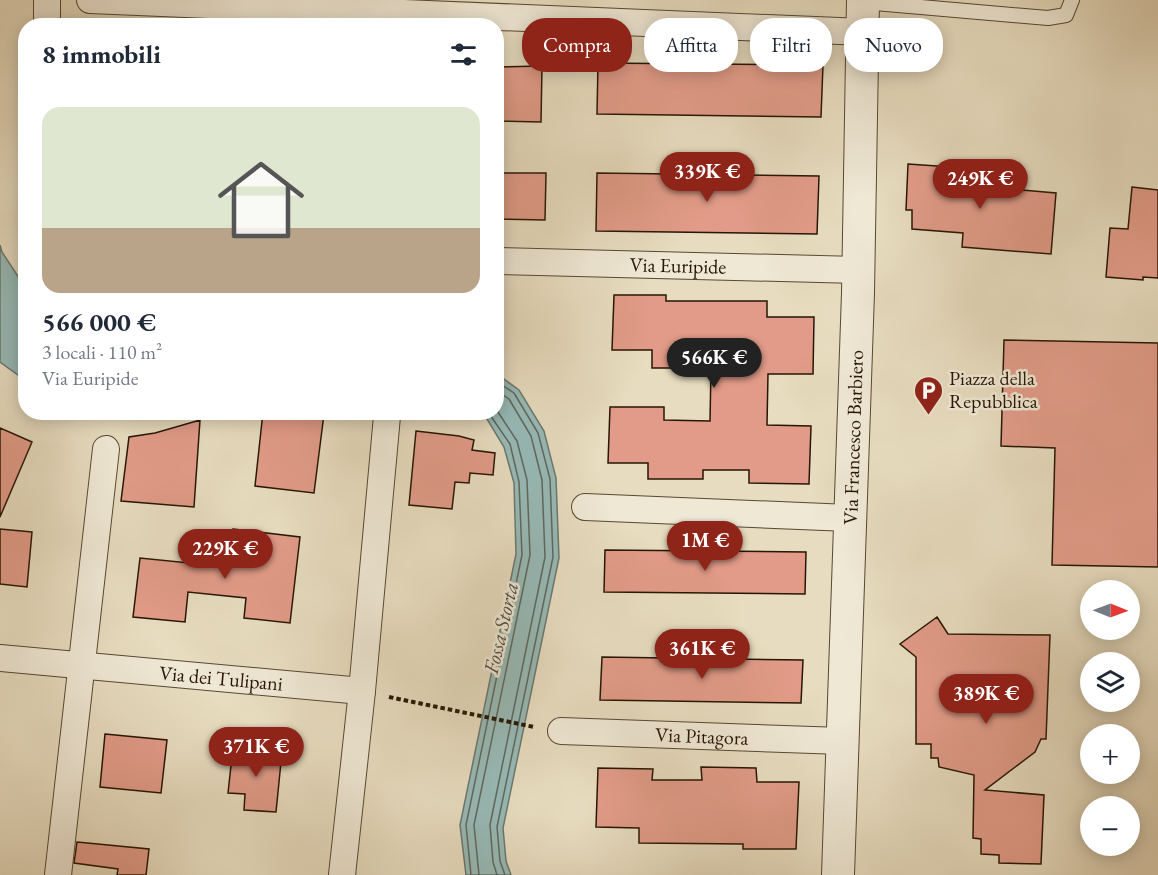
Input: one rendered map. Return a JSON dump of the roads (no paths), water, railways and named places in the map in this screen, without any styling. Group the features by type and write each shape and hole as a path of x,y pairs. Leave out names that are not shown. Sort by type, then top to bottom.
{"street":[{"path":"47,0 47,18"},
{"path":"90,0 863,11"},
{"name":"Via Francesco Barbiero","path":"838,875 858,270 863,11"},
{"name":"Via Euripide","path":"504,261 858,270"},
{"path":"342,875 362,691 387,420"},
{"path":"58,875 106,449"},
{"path":"585,507 849,518"},
{"name":"Via dei Tulipani","path":"0,658 362,691"},
{"name":"Via Pitagora","path":"561,731 842,741"}],"lane":[{"path":"863,11 1048,18 1066,15 1072,0"}],"water":[{"path":"0,245 18,276 18,375 0,362"},
{"name":"Fossa Storta","path":"504,379 519,390 544,431 556,478 559,558 503,828 506,861 511,875 466,875 460,825 516,554 514,483 504,447 488,420 504,420"}],"place":[{"name":"Piazza della Repubblica","path":"928,416"}]}
